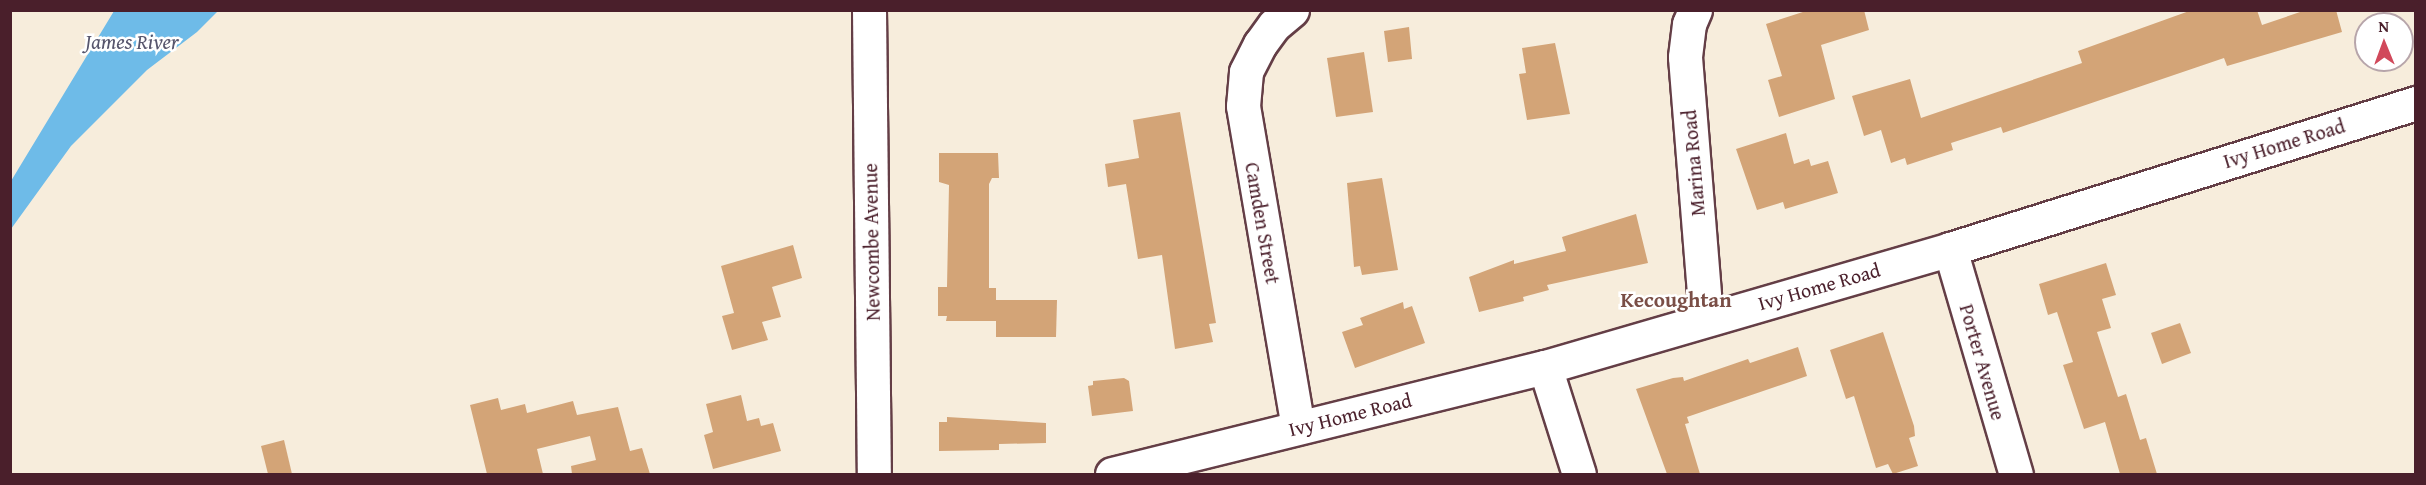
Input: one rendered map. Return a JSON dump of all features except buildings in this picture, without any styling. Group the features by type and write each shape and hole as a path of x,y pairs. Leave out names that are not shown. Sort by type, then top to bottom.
{"street":[{"name":"Newcombe Avenue","path":"869,10 874,474"},
{"name":"Marina Road","path":"1695,10 1689,24 1685,57 1706,317"},
{"name":"Camden Street","path":"1283,18 1246,72 1243,106 1298,427"},
{"name":"Ivy Home Road","path":"1112,474 1545,367 1706,317 1950,249 2415,103"},
{"name":"Porter Avenue","path":"1950,249 2016,474"},
{"path":"1545,367 1579,474"}],"water":[{"name":"James River","path":"114,11 218,11 197,32 147,70 71,146 11,229 11,181"}],"district":[{"name":"Kecoughtan","path":"1676,300"}]}
